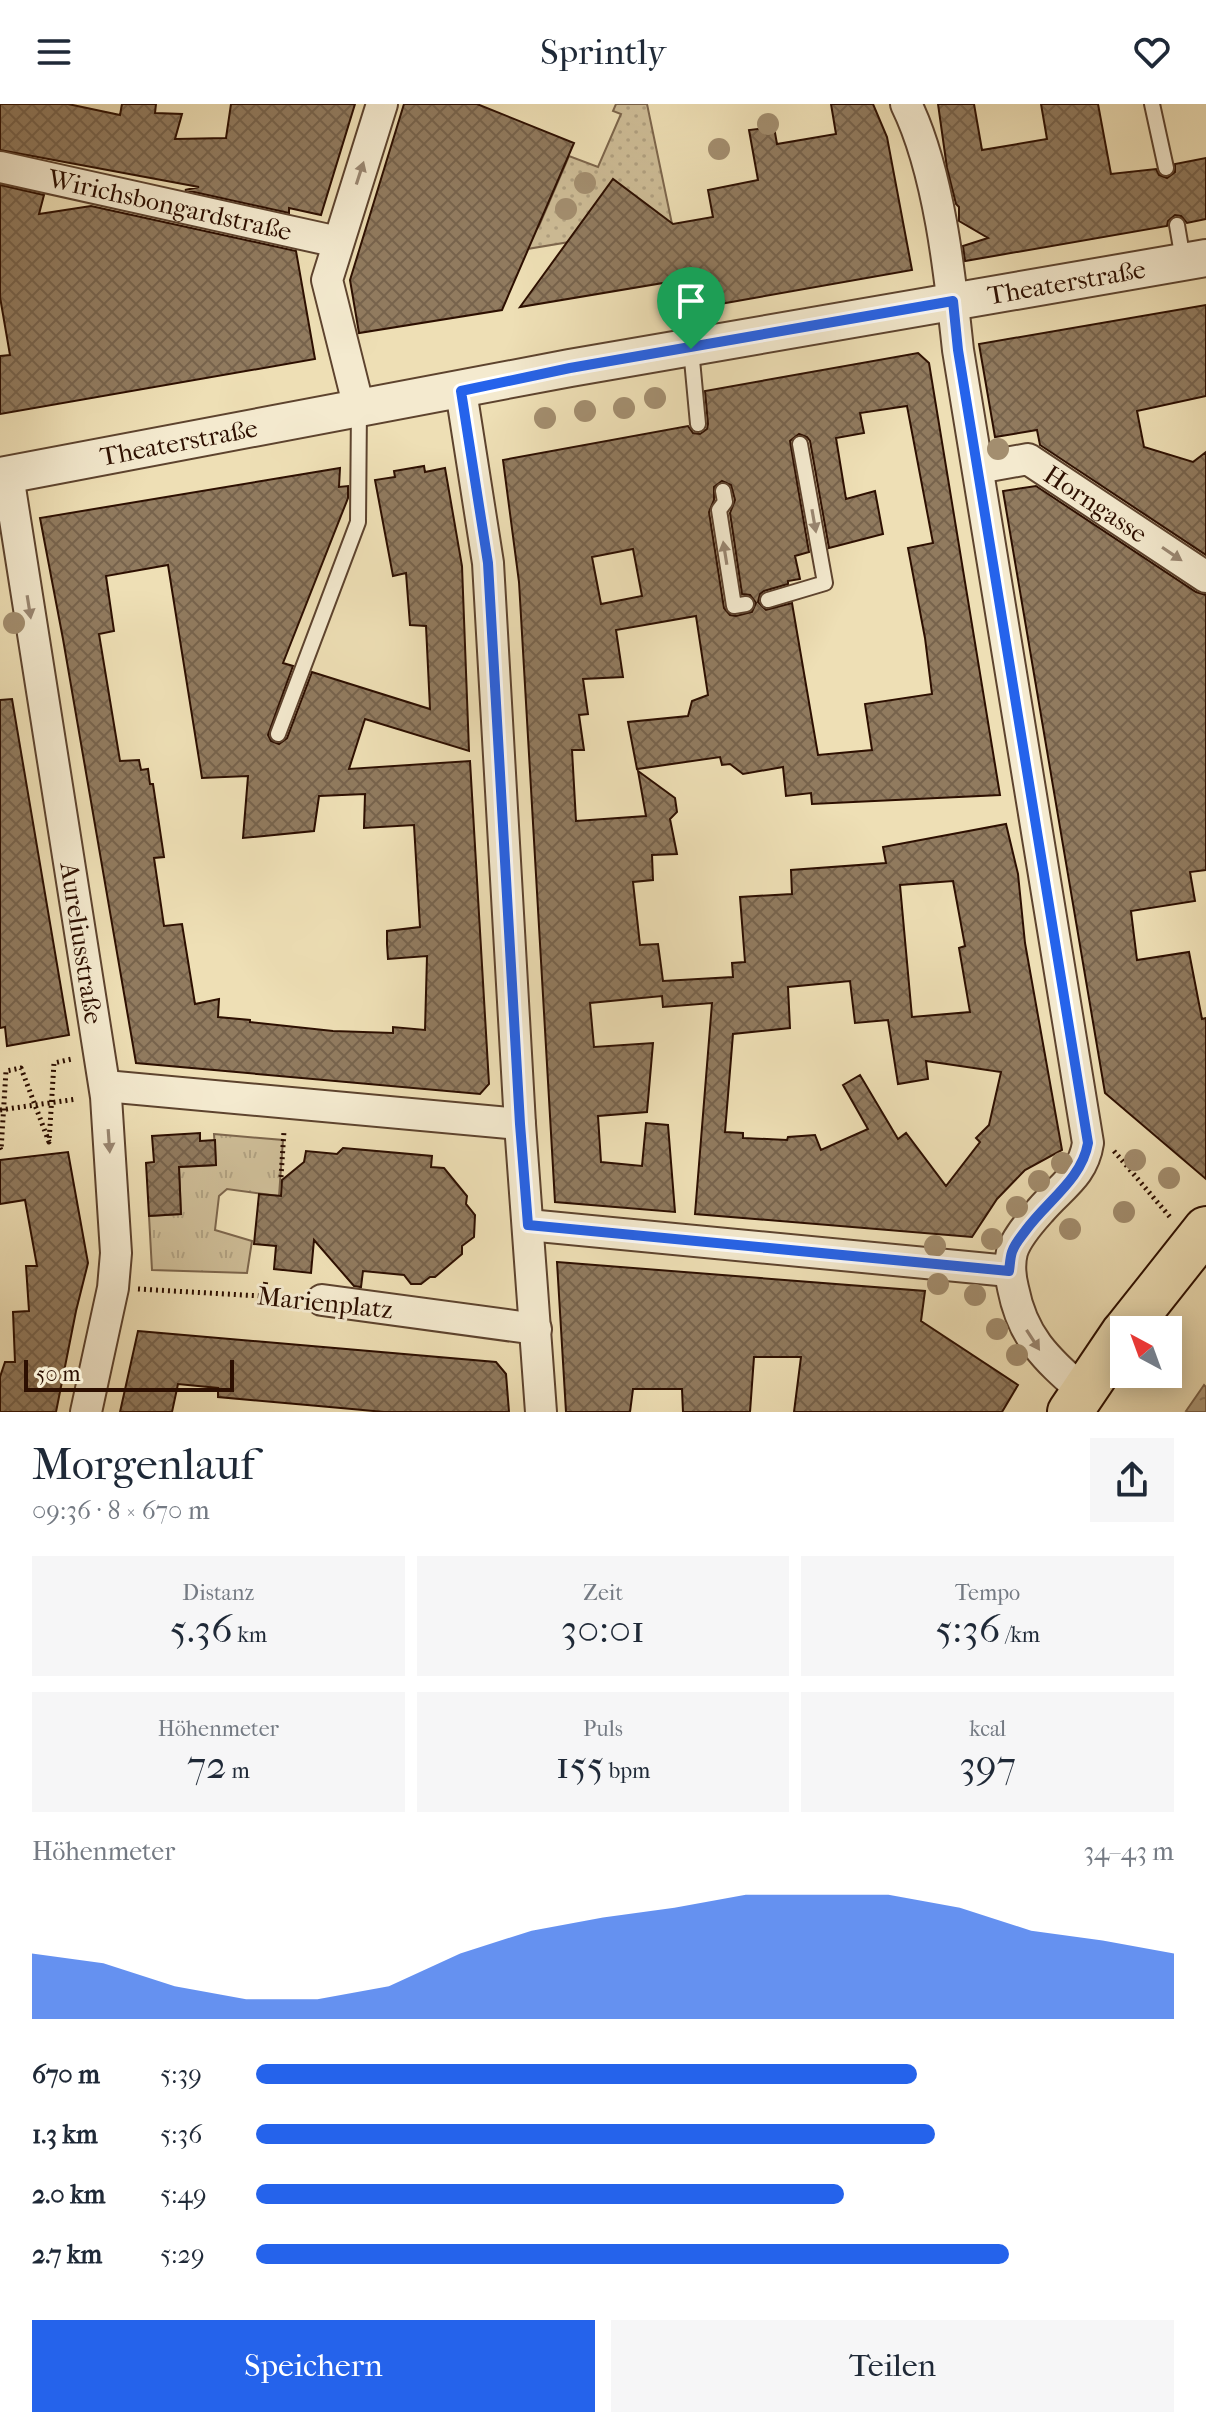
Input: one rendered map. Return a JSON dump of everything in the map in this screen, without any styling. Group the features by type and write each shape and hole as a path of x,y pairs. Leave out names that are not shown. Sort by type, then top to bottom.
{"main road":[{"path":"1137,1316 1199,1237"},
{"path":"1077,1402 1110,1353"}],"street":[{"path":"359,408 327,280 382,104"},
{"path":"906,104 925,154 953,301 1088,1143 1085,1160 1074,1176 1038,1212 1012,1250 1009,1271 1018,1315 1032,1341 1077,1402"},
{"name":"Wirichsbongardstraße","path":"0,167 338,242"},
{"name":"Theaterstraße","path":"4,475 570,368 1195,260"},
{"path":"461,391 488,563 520,1124 541,1412"},
{"name":"Horngasse","path":"978,468 1028,459 1206,577"},
{"name":"Aureliusstraße","path":"4,475 105,1086 115,1220 113,1288 86,1412"},
{"path":"105,1086 520,1124"},
{"path":"528,1225 1009,1271"},
{"name":"Marienplatz","path":"322,1300 536,1329"}],"lane":[{"path":"1152,104 1166,168"},
{"path":"1177,225 1195,260"},
{"path":"691,349 698,424"},
{"path":"278,734 358,522 359,408"},
{"path":"768,600 825,583 800,444"},
{"path":"723,491 725,502 719,510 734,606 746,604"}],"path":[{"path":"0,1148 6,1071 21,1068 49,1142 54,1063 101,1054"},
{"path":"2,1109 60,1100"},
{"path":"281,1177 286,1101"},
{"path":"1083,1114 1199,1237"},
{"path":"264,1296 266,1279"},
{"name":"Marienplatz","path":"113,1288 322,1300"}],"green space":[{"path":"616,104 647,104 672,224 614,181 569,242 521,250 520,247 539,226 569,156 598,167 621,114 613,111"},
{"path":"214,1134 283,1140 279,1196 227,1189 219,1196 215,1230 252,1241 247,1273 152,1270 149,1216 181,1214 179,1167 216,1165"}],"water":[{"path":"1204,1385 1206,1412 1186,1411"}],"building":[{"path":"0,104 68,104 120,115 122,104 156,104 155,113 182,114 175,139 226,138 231,104 355,104 321,215 289,208 289,213 185,190 199,187 0,150"},
{"path":"404,104 477,104 574,143 502,310 359,333 350,280"},
{"path":"831,104 873,104 887,137 912,270 686,310 681,280 520,307 613,179 673,224 713,217 708,190 758,180 749,130 774,127 777,144 836,134"},
{"path":"938,104 974,104 982,150 1047,139 1041,104 1098,104 1111,174 1156,169 1159,175 1167,178 1175,172 1175,164 1206,158 1206,219 1187,223 1181,216 1175,215 1167,226 965,261 963,246 988,238 959,221 959,207 947,168"},
{"path":"0,185 44,195 39,214 91,206 296,251 315,359 0,414 0,356 10,355 0,297"},
{"path":"1206,305 1206,396 1137,411 1144,447 1193,462 1206,452 1206,555 1040,445 1037,430 995,437 979,344"},
{"path":"918,353 929,363 1000,795 812,804 811,793 786,796 783,767 743,774 730,764 722,765 720,757 637,769 628,722 688,716 692,701 708,695 696,616 616,630 623,677 583,679 588,714 579,715 584,750 572,750 576,821 646,816 638,771 675,798 677,812 670,819 677,854 652,855 653,880 633,882 640,945 658,944 663,981 733,977 732,963 745,962 740,897 792,894 791,870 886,863 883,847 1006,824 1018,874 1025,943 1062,1150 1025,1170 997,1199 972,1237 695,1214 712,1003 663,1007 662,996 590,1003 594,1047 653,1043 647,1112 598,1116 601,1162 642,1166 646,1123 668,1125 675,1212 555,1202 519,582 503,460 688,426 693,433 700,434 708,424 705,391","holes":["907,406 933,543 908,548 932,694 865,704 872,750 818,755 792,603 766,610 758,602 764,591 800,579 795,556 809,552 790,441 799,434 810,441 829,548 883,534 875,491 846,499 836,438 864,433 860,413","722,481 731,485 735,500 730,513 742,594 750,595 756,603 752,612 736,616 730,615 724,608 709,512 714,500 714,487","633,549 642,596 601,604 592,557","953,881 965,946 959,948 970,1012 912,1017 900,885","850,981 855,1023 888,1020 898,1084 928,1079 926,1061 1001,1072 989,1125 976,1138 980,1142 946,1186 906,1133 898,1139 860,1075 843,1085 868,1129 821,1150 815,1135 788,1137 787,1140 743,1138 743,1133 725,1132 733,1034 790,1028 788,987"]},
{"path":"424,466 425,472 445,468 462,566 469,751 365,719 349,769 470,761 489,1084 480,1094 136,1063 40,518 340,468 339,487 348,486 348,498 283,663 293,666 268,735 271,741 279,744 287,738 312,672 430,709 426,626 410,625 406,573 393,576 375,480 395,477 394,471","holes":["168,565 202,778 248,776 243,838 314,831 319,796 365,794 364,828 414,825 420,927 387,931 387,944 388,959 427,956 425,1030 393,1027 393,1033 333,1031 250,1022 218,1017 219,999 195,1004 182,924 164,926 154,858 164,857 153,784 150,784 148,769 141,770 139,760 120,761 99,634 114,631 106,576"]},
{"path":"1036,486 1196,592 1206,595 1206,870 1190,872 1195,901 1131,911 1137,960 1189,952 1202,1019 1206,1018 1206,1179 1105,1093 1003,491"},
{"path":"12,699 69,1035 7,1046 5,1027 0,1028 0,700"},
{"path":"200,1133 200,1141 215,1140 216,1165 179,1167 181,1214 149,1216 146,1163 154,1162 152,1136"},
{"path":"343,1148 432,1156 431,1167 444,1168 467,1196 466,1204 475,1215 474,1237 462,1246 462,1254 435,1277 421,1284 411,1284 404,1275 363,1271 361,1287 354,1286 314,1240 311,1273 274,1269 276,1246 254,1244 259,1194 281,1196 282,1180 304,1162 306,1151 337,1154"},
{"path":"68,1152 88,1263 56,1412 0,1412 0,1377 5,1362 15,1362 13,1312 29,1311 26,1266 37,1266 25,1200 0,1204 0,1160"},
{"path":"557,1262 925,1291 921,1321 1018,1385 1002,1412 794,1412 801,1357 754,1357 750,1412 683,1412 682,1389 633,1389 630,1412 566,1412"},
{"path":"138,1331 496,1362 506,1374 509,1412 384,1412 218,1397 218,1388 178,1384 172,1412 120,1412"}],"route":[{"path":"953,301 958,350 1088,1143 1085,1160 1074,1176 1038,1212 1012,1250 1009,1271 528,1225 488,563 461,391 570,368 691,349 953,301"}]}
